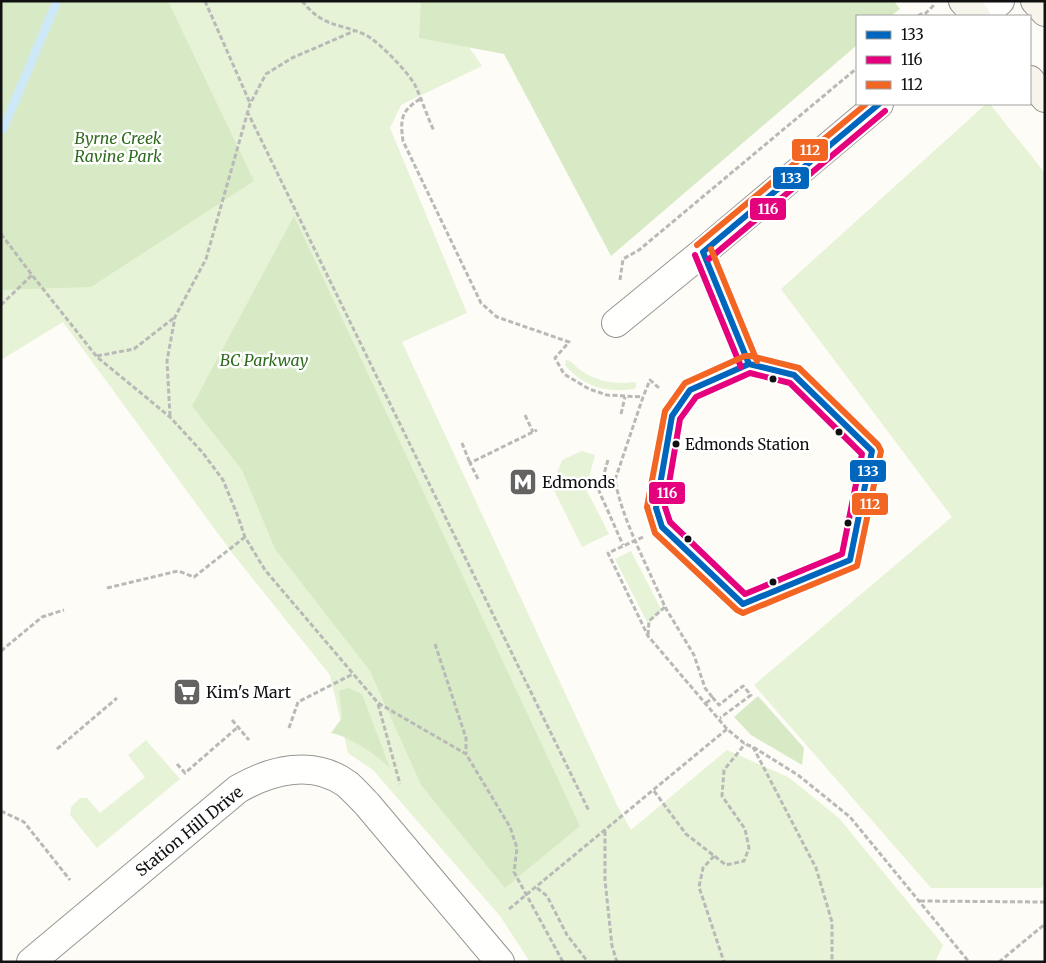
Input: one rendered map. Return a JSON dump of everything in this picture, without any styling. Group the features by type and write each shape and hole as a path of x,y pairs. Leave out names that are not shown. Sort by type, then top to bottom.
{"main road":[{"path":"963,1 975,15"},
{"path":"1035,1 1045,12"},
{"path":"1031,81 1045,98"}],"street":[{"path":"984,15 1000,1"},
{"path":"616,323 878,105"},
{"name":"Station Hill Drive","path":"31,962 238,790 254,780 287,769 320,771 347,784 367,804 500,962"}],"lane":[{"path":"703,252 748,364"},
{"path":"748,364 794,375 872,451 850,560 743,604 662,527 656,508 672,416 690,390 748,364"}],"path":[{"path":"205,1 250,104"},
{"path":"302,1 312,14 331,24 366,35 384,48 414,83 434,132"},
{"path":"920,15 925,14 937,1"},
{"path":"170,417 167,361 175,317 206,259 237,156 250,104 266,74 292,58 354,31"},
{"path":"622,259 639,250 856,69"},
{"path":"420,99 408,107 400,123 403,140 481,303 496,317 569,342 555,358 564,374 589,389 607,395 643,397"},
{"path":"247,111 589,811"},
{"path":"1,234 32,276 97,356 170,417 203,453 223,480 244,537 265,570 378,703 466,754 510,827 517,848 514,872 563,962"},
{"path":"1,305 32,276"},
{"path":"97,356 134,349 175,317"},
{"path":"659,388 650,380 615,480 617,491 665,607 694,655 705,688 718,705 743,686 750,695 720,718"},
{"path":"620,414 625,397"},
{"path":"470,463 535,431 525,415"},
{"path":"462,443 478,479"},
{"path":"608,460 600,492 623,545"},
{"path":"604,477 615,480"},
{"path":"643,536 608,553 648,636 720,718 727,729 745,744 798,775 850,817 970,962"},
{"path":"107,588 178,572 194,576 244,537"},
{"path":"648,636 649,621 665,607"},
{"path":"1,651 42,617 64,610"},
{"path":"435,644 466,738 466,754"},
{"path":"289,728 298,702 353,674"},
{"path":"57,749 117,698"},
{"path":"706,703 713,698"},
{"path":"378,703 400,784"},
{"path":"232,720 250,740"},
{"path":"177,764 184,773 238,727"},
{"path":"509,909 537,888 727,729"},
{"path":"654,790 686,834 726,864 744,861 749,848 745,829 722,796 724,770 745,744"},
{"path":"753,747 816,868 832,922 832,962"},
{"path":"1,811 24,822 70,880"},
{"path":"605,830 605,880 612,946 617,962"},
{"path":"714,856 703,868 699,887 724,962"},
{"path":"537,888 547,896 567,935 588,962"},
{"path":"919,901 1045,902"},
{"path":"999,962 1045,924"}],"green space":[{"name":"BC Parkway","path":"1,1 437,1 482,66 401,105 390,128 467,313 402,342 617,805 631,830 727,750 788,777 839,818 943,945 935,962 530,962 500,916 373,770 348,753 330,675 233,554 63,322 1,360"},
{"name":"Byrne Creek Ravine Park","path":"1,1 168,1 254,181 91,287 1,290"},
{"path":"421,1 894,1 900,9 892,15 856,15 856,46 611,256 504,54 419,38"},
{"path":"985,105 991,105 1045,173 1045,885 1041,888 931,888 754,685 952,517 781,289"},
{"path":"294,216 580,826 505,888 421,785 370,671 275,549 242,470 192,406"},
{"path":"566,360 598,379 619,383 633,382 636,383 636,387 634,389 614,390 596,387 572,373 565,365"},
{"path":"582,451 595,455 586,489 609,534 582,547 552,486 562,460"},
{"path":"631,551 662,611 648,624 615,559"},
{"path":"348,688 362,694 390,768 377,757 347,738 331,733 342,718 339,691"},
{"path":"758,696 804,748 802,765 751,735 734,717"},
{"path":"146,740 180,779 97,848 70,815 71,807 80,798 87,798 100,813 145,777 128,755"}],"waterway":[{"path":"3,129 57,1"}],"transit line":[{"name":"112","path":"697,245 865,105"},
{"name":"133","path":"703,252 878,105"},
{"name":"116","path":"709,259 885,111"},
{"name":"112","path":"711,249 757,361"},
{"name":"133","path":"703,252 749,364"},
{"name":"116","path":"695,255 741,367"},
{"name":"112","path":"745,356 799,368 878,445 881,451 857,566 743,613 737,610 655,533 647,507 665,411 685,383 745,356"},
{"name":"133","path":"749,364 794,375 872,451 850,560 743,604 662,527 656,508 672,416 690,390 749,364"},
{"name":"116","path":"750,373 790,383 862,454 842,554 745,594 670,522 665,507 680,419 696,397 750,373"}],"place":[{"name":"Edmonds Station","path":"676,444"},
{"name":"Edmonds","path":"523,482"},
{"name":"Kim's Mart","path":"187,692"}]}
